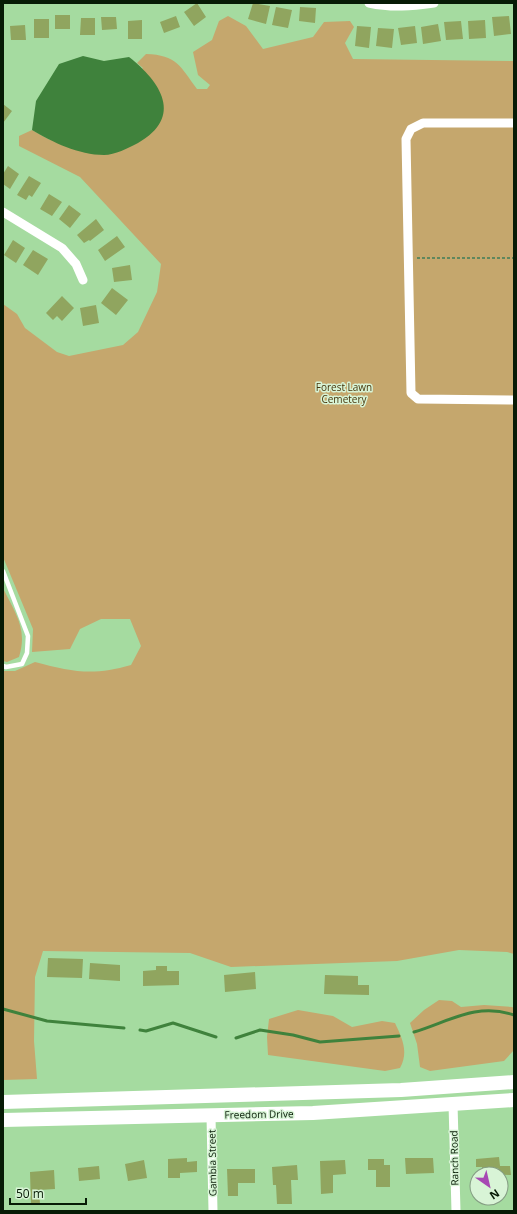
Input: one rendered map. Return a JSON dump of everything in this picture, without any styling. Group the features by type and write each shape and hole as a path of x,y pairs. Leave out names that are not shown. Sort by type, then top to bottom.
{"main road":[{"name":"Freedom Drive","path":"3,1102 378,1091 514,1082"},
{"name":"Freedom Drive","path":"3,1120 313,1113 514,1100"}],"street":[{"path":"369,3 384,7 410,7 434,3"},
{"path":"514,123 423,123 411,129 406,139 410,392 418,399 514,400"},
{"path":"3,212 62,248 76,264 83,280"},
{"name":"Ranch Road","path":"453,1104 456,1211"},
{"name":"Gambia Street","path":"211,1116 213,1211"}],"lane":[{"path":"3,571 28,636 26,653 22,664 6,667 3,666"}],"path":[{"path":"408,258 514,258"}],"green space":[{"name":"Forest Lawn Cemetery","path":"228,16 246,26 263,49 313,37 324,22 350,21 354,27 345,43 353,59 514,61 514,954 507,952 459,950 397,961 231,967 190,953 43,951 35,977 34,1041 37,1079 3,1080 3,671 15,671 35,662 72,670 94,672 106,671 131,665 141,646 130,619 101,619 80,629 70,649 32,652 33,629 3,557 3,304 17,314 25,328 57,352 69,356 123,345 138,332 157,292 161,264 80,177 19,146 19,136 32,130 50,140 143,68 137,63 146,54 171,59 182,68 197,89 207,89 210,85 198,75 193,52 212,40 219,21"},
{"path":"3,588 16,613 22,638 19,657 7,662 3,661"},
{"path":"439,1000 452,1001 461,1007 484,1005 514,1008 514,1050 504,1061 430,1071 420,1067 417,1044 410,1023 424,1010"},
{"path":"298,1010 333,1016 352,1027 382,1021 395,1023 404,1045 403,1062 400,1068 385,1071 268,1055 267,1037 269,1019"}],"shaded area":[{"path":"83,56 104,61 129,57 150,77 158,88 163,100 164,111 160,122 152,133 126,149 113,154 104,155 85,153 66,147 32,130 36,101 59,64"}],"building":[{"path":"197,3 206,17 194,26 184,12"},
{"path":"253,3 270,6 266,24 248,19"},
{"path":"276,7 292,10 288,28 272,25"},
{"path":"300,7 316,8 315,23 299,21"},
{"path":"55,15 70,15 70,29 55,29"},
{"path":"176,16 180,27 164,33 160,22"},
{"path":"509,16 511,34 494,36 492,17"},
{"path":"101,17 116,17 117,29 102,30"},
{"path":"81,18 95,18 95,35 80,35"},
{"path":"34,19 49,19 49,38 34,38"},
{"path":"142,20 142,39 128,39 128,21"},
{"path":"485,20 486,38 469,39 468,21"},
{"path":"461,21 463,39 446,40 444,22"},
{"path":"438,24 441,41 423,44 421,27"},
{"path":"25,25 26,40 11,40 10,26"},
{"path":"357,26 371,27 369,48 355,46"},
{"path":"415,26 417,43 401,45 398,28"},
{"path":"378,28 394,29 392,48 376,46"},
{"path":"3,104 12,111 3,123"},
{"path":"8,166 19,174 10,189 3,184 3,174"},
{"path":"29,176 41,183 32,197 29,195 26,200 17,195"},
{"path":"49,194 62,202 52,216 40,209"},
{"path":"69,205 81,214 70,228 59,219"},
{"path":"96,219 104,230 90,241 89,240 84,243 77,235"},
{"path":"117,236 125,247 105,261 98,250"},
{"path":"13,240 25,248 16,263 4,255"},
{"path":"33,250 48,259 38,275 23,265"},
{"path":"130,265 132,280 114,282 112,268"},
{"path":"112,288 128,300 116,315 101,303"},
{"path":"62,296 74,308 62,321 57,316 53,320 46,313"},
{"path":"96,305 99,323 83,326 80,308"},
{"path":"48,958 83,959 82,978 47,977"},
{"path":"90,963 120,965 120,981 89,979"},
{"path":"156,966 167,966 167,971 179,971 179,985 143,986 143,971 156,970"},
{"path":"255,972 256,989 225,992 224,975"},
{"path":"325,975 358,976 358,985 369,985 369,995 324,994"},
{"path":"499,1157 500,1166 476,1166 476,1159"},
{"path":"187,1158 187,1162 197,1161 197,1172 180,1173 180,1178 168,1178 168,1159"},
{"path":"405,1158 433,1158 434,1173 406,1174"},
{"path":"368,1159 384,1159 384,1165 390,1165 390,1187 376,1187 376,1170 368,1170"},
{"path":"144,1160 147,1178 128,1181 125,1164"},
{"path":"345,1160 346,1174 333,1175 333,1193 321,1194 320,1161"},
{"path":"297,1165 298,1180 291,1180 292,1204 277,1204 276,1185 273,1185 272,1167"},
{"path":"99,1166 100,1179 79,1181 78,1168"},
{"path":"509,1166 510,1166 511,1175 509,1175"},
{"path":"227,1169 255,1169 255,1183 238,1183 238,1196 228,1196"},
{"path":"54,1170 55,1189 39,1190 40,1204 31,1205 30,1172"}],"waterway":[{"path":"3,1009 47,1021 124,1028"},
{"path":"414,1032 475,1012 487,1011 514,1015"},
{"path":"140,1030 146,1031 173,1023 216,1037"},
{"path":"236,1038 260,1030 293,1035 320,1042 399,1036"}]}
